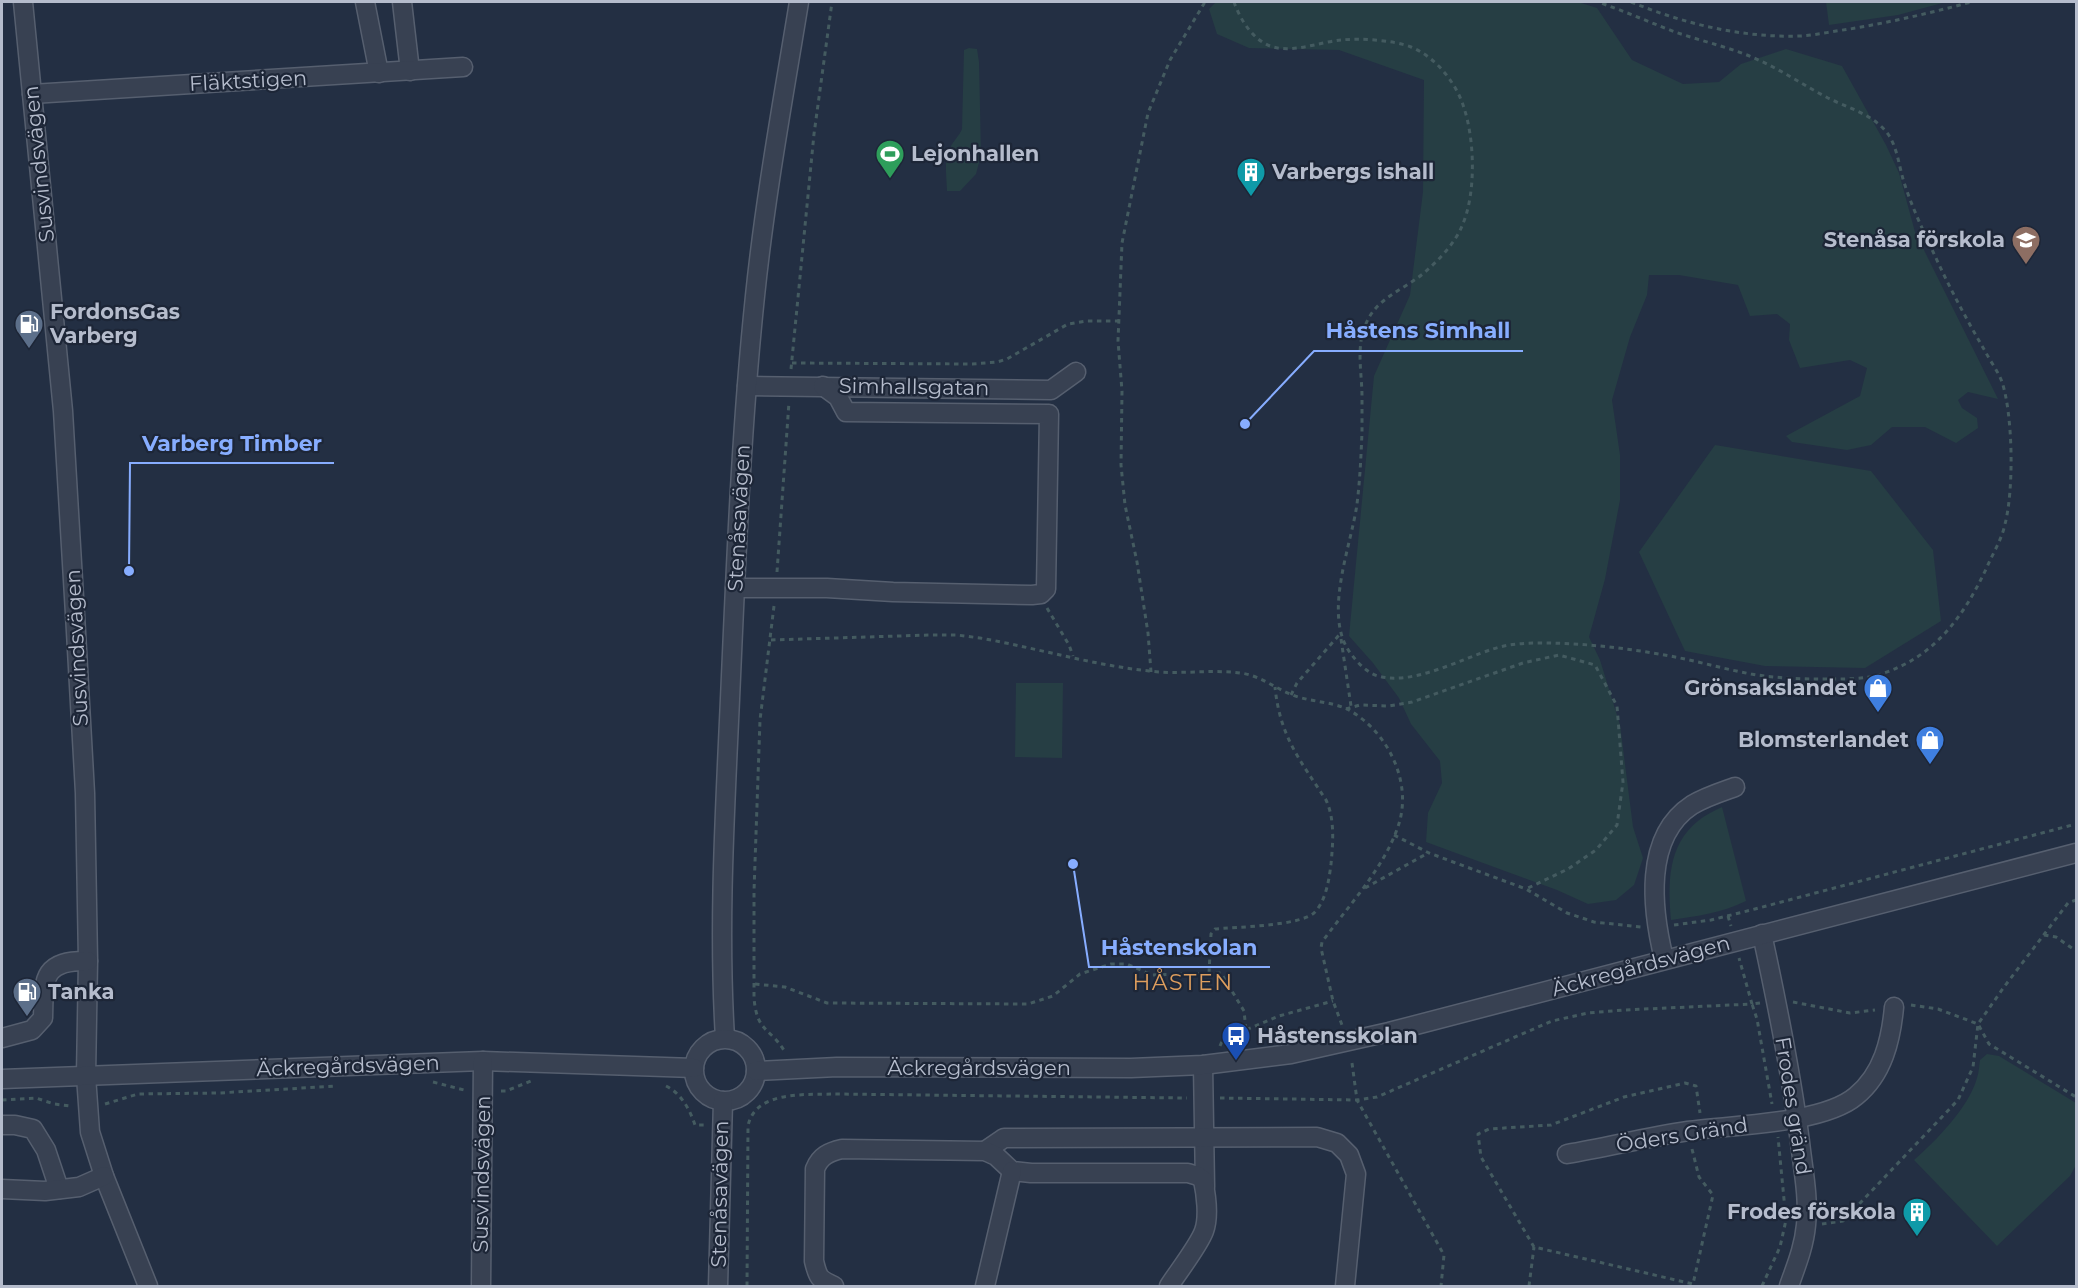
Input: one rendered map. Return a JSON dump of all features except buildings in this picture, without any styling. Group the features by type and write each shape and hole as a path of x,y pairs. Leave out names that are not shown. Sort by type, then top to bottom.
{"street":[{"name":"Susvindsvägen","path":"23,2 63,411 85,793 88,961 87,1105 90,1132 104,1176 148,1287"},
{"path":"365,2 379,73"},
{"path":"402,2 410,71"},
{"name":"Stenåsavägen","path":"725,1038 721,949 722,896 735,588 747,386 768,190 799,2"},
{"name":"Fläktstigen","path":"32,94 463,67"},
{"name":"Simhallsgatan","path":"747,386 1051,390 1076,372"},
{"path":"735,588 827,588 1041,594 1046,590 1050,414 846,412 838,397 823,386"},
{"path":"1664,959 1658,927 1655,872 1658,850 1665,834 1678,816 1692,805 1735,787"},
{"name":"Äckregårdsvägen","path":"756,1071 837,1067 1131,1068 1203,1065 1291,1054 1331,1046 2076,853"},
{"name":"Frodes gränd","path":"1762,934 1777,1001 1797,1118 1805,1182 1807,1222 1804,1246 1789,1287"},
{"path":"2,1038 32,1030 43,1018 44,981 53,967 74,961 88,961"},
{"name":"Öders Gränd","path":"1567,1154 1695,1130 1797,1118 1842,1106 1869,1085 1882,1062 1892,1032 1894,1006"},
{"path":"725,1038 738,1041 748,1048 754,1059 756,1071 753,1083 746,1093 735,1100 723,1101 710,1097 699,1088 694,1068 698,1055 706,1045 725,1038"},
{"name":"Susvindsvägen","path":"481,1287 483,1061"},
{"name":"Äckregårdsvägen","path":"2,1079 483,1061 694,1068"},
{"path":"1169,1287 1204,1232 1206,1219 1203,1065"},
{"name":"Stenåsavägen","path":"718,1287 723,1101"},
{"path":"2,1125 33,1129 46,1150 59,1190"},
{"path":"985,1151 1004,1138 1317,1137 1337,1143 1349,1155 1356,1174 1345,1287"},
{"path":"834,1287 817,1276 814,1261 815,1168 823,1156 830,1152 842,1149 985,1151 996,1156 1012,1171 1188,1173 1203,1180 1205,1187"},
{"path":"985,1287 1012,1171"},
{"path":"2,1189 59,1190 79,1187 104,1176"}],"path":[{"path":"788,1096 785,1051 764,1028 756,1015 754,891 760,720 776,588 789,386 814,134 832,2"},
{"path":"1151,672 1148,633 1125,505 1121,465 1122,391 1118,341 1122,243 1148,113 1170,60 1205,2"},
{"path":"1234,2 1238,14 1248,29 1259,40 1270,46 1282,49 1341,39 1371,39 1411,47 1434,61 1450,80 1464,107 1469,136 1472,165 1470,197 1462,228 1446,250 1422,275 1391,294 1376,307 1361,336 1359,352 1362,396 1360,472 1356,507 1340,590 1340,634 1351,706"},
{"path":"1340,634 1355,658 1368,671 1392,678 1436,670 1499,646 1532,642 1639,651 1755,675 1800,679 1860,679 1908,663 1933,646 1956,621 1981,579 2004,529 2010,500 2011,466 2007,409 2001,378 1935,256 1904,184 1896,153 1888,134 1866,114 1824,96 1748,56 1672,31 1598,2"},
{"path":"1631,2 1707,27 1766,35 1801,36 1887,22 1971,2"},
{"path":"792,363 997,362 1016,356 1068,324 1086,321 1119,321"},
{"path":"1041,594 1073,656"},
{"path":"1291,695 1297,683 1340,634"},
{"path":"771,640 957,636 1009,643 1151,672 1240,673 1261,679 1291,695 1346,709 1372,728 1393,755 1398,772 1402,804 1400,820 1394,836 1364,888 1322,942 1321,948 1333,1001 1343,1028"},
{"path":"1346,709 1351,706 1389,706 1412,702 1522,663 1559,655 1595,665 1617,706 1623,782 1617,825 1596,850 1568,869 1526,889"},
{"path":"1209,973 1211,934 1215,929 1285,923 1303,919 1314,913 1323,898 1329,875 1332,852 1331,812 1284,732 1277,709 1275,687"},
{"path":"1394,836 1429,853 1526,889 1567,914 1594,922 1658,927 1737,914 2076,824"},
{"path":"1364,888 1429,853"},
{"path":"1786,1220 1818,1225 1843,1221 1958,1100 1973,1067 1978,1024 2068,903 2076,900"},
{"path":"2044,934 2056,937 2076,951"},
{"path":"755,984 785,987 827,1003 1028,1004 1053,996 1080,974 1111,964 1127,964 1152,975 1221,973 1244,1011 1246,1030"},
{"path":"1220,1046 1226,1032 1246,1030 1279,1016 1333,1001"},
{"path":"1762,1287 1780,1247 1786,1220 1775,1121 1757,1019 1752,1004 1790,1002 1850,1013 1894,1006 1920,1005 1938,1009 1978,1024 1989,1044 2076,1097"},
{"path":"1352,1063 1357,1100 1444,1255 1441,1287"},
{"path":"429,1081 462,1090 506,1091 531,1082"},
{"path":"1529,1287 1534,1246 1481,1157 1478,1134 1489,1129 1551,1125 1624,1097 1685,1083 1696,1086 1695,1130 1699,1177 1713,1195 1693,1284 1534,1246"},
{"path":"665,1085 674,1090 689,1108 696,1125 748,1126"},
{"path":"2,1100 36,1098 67,1106 112,1103 138,1094 219,1093 345,1086"}],"green space":[{"path":"1216,2 1578,2 1597,8 1632,60 1683,84 1719,82 1741,64 1786,49 1842,66 1899,173 1915,232 1998,399 1968,392 1958,400 1962,408 1977,418 1978,428 1956,443 1925,427 1892,427 1871,445 1847,450 1792,442 1786,436 1860,396 1867,368 1850,360 1800,368 1789,340 1790,324 1777,314 1750,316 1738,285 1679,275 1649,275 1647,295 1630,337 1612,400 1620,455 1620,500 1605,579 1589,637 1600,660 1620,725 1633,827 1643,858 1634,885 1616,900 1588,904 1557,890 1426,842 1428,813 1442,783 1440,761 1411,724 1399,698 1349,636 1374,376 1410,295 1423,192 1424,80 1339,50 1249,48 1217,34 1209,9"},
{"path":"1826,2 1946,2 1898,15 1829,25"},
{"path":"977,49 979,62 981,155 976,174 960,191 947,191 947,156 962,129 964,50"},
{"path":"1715,445 1871,471 1933,550 1941,621 1865,668 1765,666 1685,651 1639,552"},
{"path":"1016,683 1063,683 1062,758 1015,757"},
{"path":"1722,807 1746,901 1719,911 1671,920 1670,879 1680,842 1698,821"},
{"path":"1987,1054 1999,1056 2076,1103 2076,1165 2070,1176 1997,1246 1914,1160 1959,1112 1973,1089 1978,1076 1980,1060"}],"place":[{"name":"Lejonhallen","path":"890,180"},
{"name":"Varbergs ishall","path":"1251,198"},
{"name":"Stenåsa förskola","path":"2026,266"},
{"name":"FordonsGas Varberg","path":"29,350"},
{"name":"Håstens Simhall","path":"1245,424"},
{"name":"Varberg Timber","path":"129,571"},
{"name":"Grönsakslandet","path":"1878,714"},
{"name":"Blomsterlandet","path":"1930,766"},
{"name":"Håstenskolan","path":"1073,864"},
{"name":"Tanka","path":"27,1018"},
{"name":"Håstensskolan","path":"1236,1062"},
{"name":"Frodes förskola","path":"1917,1238"}],"district":[{"name":"HÅSTEN","path":"1183,982"}]}
